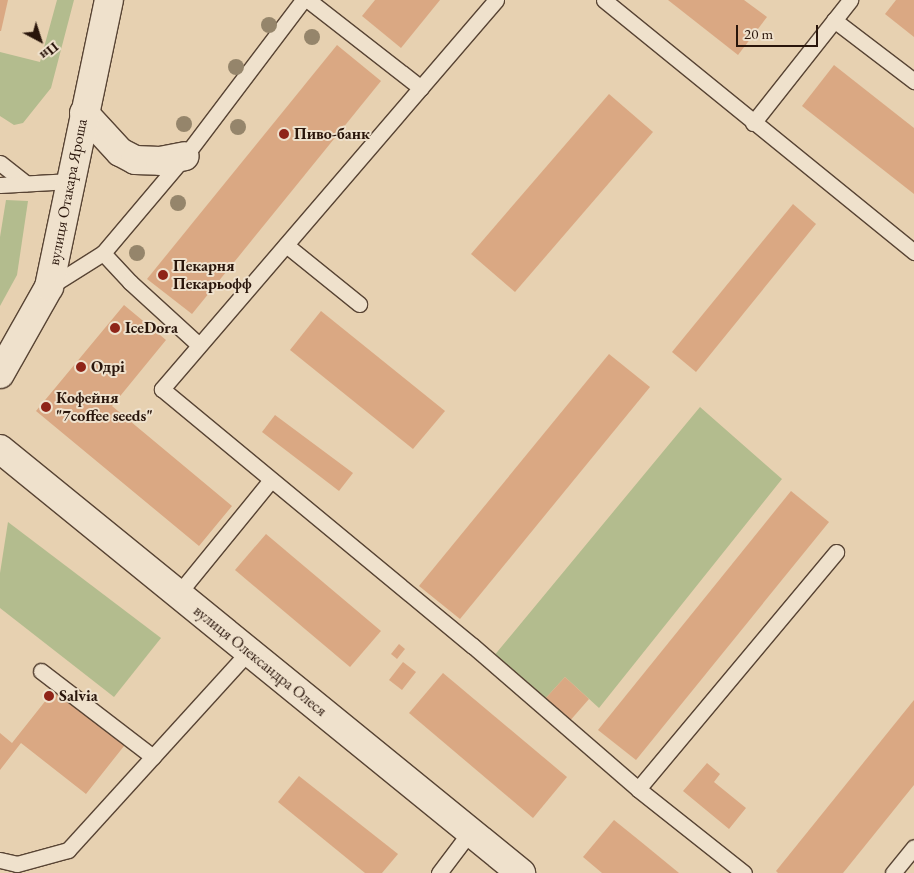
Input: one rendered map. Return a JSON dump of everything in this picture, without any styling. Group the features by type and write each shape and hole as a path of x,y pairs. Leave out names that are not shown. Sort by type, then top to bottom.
{"street":[{"name":"вулиця Отакара Яроша","path":"0,374 49,287 109,0"},
{"path":"84,114 120,152 135,160 160,161 185,156"},
{"name":"вулиця Олександра Олеся","path":"0,449 521,873"}],"lane":[{"path":"49,287 104,254 185,156 303,0"},
{"path":"308,0 421,88"},
{"path":"496,0 162,390 472,646 638,789 744,873"},
{"path":"604,0 914,252"},
{"path":"753,122 850,0"},
{"path":"834,20 914,82"},
{"path":"0,163 26,183"},
{"path":"0,186 71,181"},
{"path":"286,245 359,304"},
{"path":"104,254 130,282 199,346"},
{"path":"178,594 272,480"},
{"path":"638,789 836,552"},
{"path":"0,860 18,864 68,850 249,651"},
{"path":"41,671 153,757"},
{"path":"439,873 470,832"},
{"path":"893,873 914,847"}],"green space":[{"path":"57,0 74,0 51,88 23,123 14,125 0,116 0,52 40,62"},
{"path":"6,200 28,201 17,275 0,306 0,237"},
{"path":"700,407 782,479 599,708 565,677 544,700 493,657"},
{"path":"8,522 161,638 114,697 0,608 0,573"}],"building":[{"path":"0,0 8,0 1,31 0,31"},
{"path":"375,0 440,0 401,48 362,16"},
{"path":"668,0 744,0 767,17 738,55"},
{"path":"896,0 914,0 914,37 885,14"},
{"path":"337,45 381,81 192,314 147,279"},
{"path":"834,65 914,128 914,194 802,106"},
{"path":"609,94 653,132 515,292 471,254"},
{"path":"793,204 816,224 696,372 672,352"},
{"path":"124,305 166,340 112,406 232,506 199,546 36,411"},
{"path":"321,311 445,411 413,449 290,350"},
{"path":"609,354 650,387 460,619 419,586"},
{"path":"275,415 353,473 339,491 262,432"},
{"path":"791,491 829,522 636,760 598,730"},
{"path":"266,534 381,631 350,667 235,570"},
{"path":"399,644 405,649 397,659 391,654"},
{"path":"403,662 416,672 402,690 389,680"},
{"path":"443,673 567,777 533,818 409,713"},
{"path":"565,677 589,699 568,723 544,700"},
{"path":"58,685 128,741 86,794 21,743 0,770 0,733 12,743"},
{"path":"914,700 914,785 843,873 778,873 776,871"},
{"path":"707,763 720,774 714,782 746,808 729,829 683,791"},
{"path":"299,776 398,854 382,873 365,873 278,802"},
{"path":"614,820 679,873 602,873 583,857"}],"place":[{"name":"Пиво-банк","path":"284,134"},
{"name":"Пекарня Пекарьофф","path":"163,275"},
{"name":"IceDora","path":"115,328"},
{"name":"Одрі","path":"81,367"},
{"name":"Кофейня \"7coffee seeds\"","path":"46,407"},
{"name":"Salvia","path":"49,696"}]}
